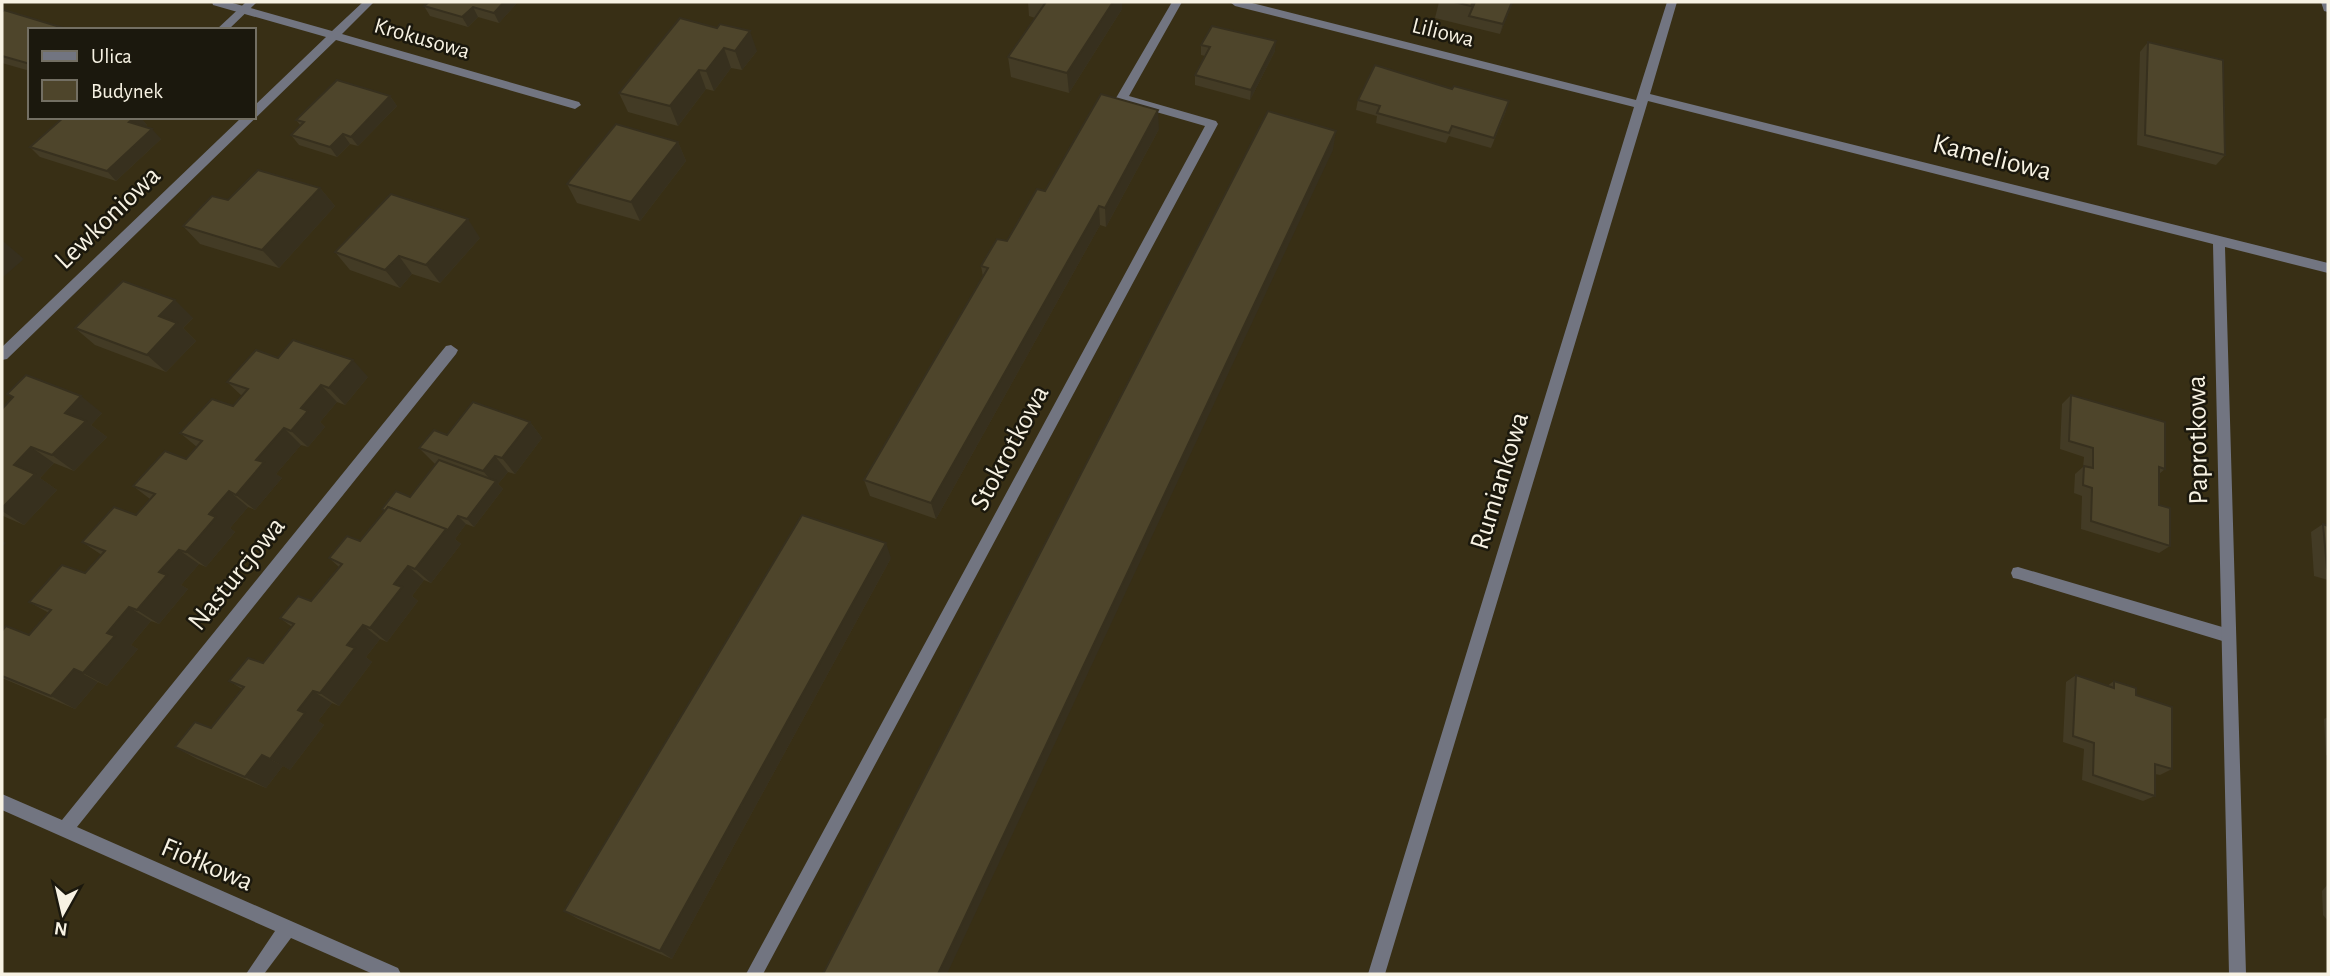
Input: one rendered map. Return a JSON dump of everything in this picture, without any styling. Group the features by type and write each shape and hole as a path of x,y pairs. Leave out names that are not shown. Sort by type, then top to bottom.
{"street":[{"name":"Krokusowa","path":"217,2 247,6 333,36 575,105"},
{"path":"256,111 369,2"},
{"name":"Stokrotkowa","path":"754,974 1212,124 1122,98 1177,2"},
{"name":"Liliowa","path":"1235,2 1642,101"},
{"name":"Rumiankowa","path":"1376,974 1672,2"},
{"path":"2326,2 2328,8"},
{"path":"223,28 247,6"},
{"name":"Kameliowa","path":"1642,101 2328,268"},
{"name":"Lewkoniowa","path":"2,355 247,119"},
{"name":"Paprotkowa","path":"2219,242 2238,974"},
{"name":"Nasturcjowa","path":"64,831 451,350"},
{"path":"2018,573 2229,636"},
{"name":"Fiołkowa","path":"2,803 392,974"},
{"path":"254,974 288,928"}],"building":[{"path":"429,2 504,2 494,13 473,7 462,17 424,6"},
{"path":"1046,2 1113,2 1067,73 1008,57"},
{"path":"1454,2 1473,2 1471,6"},
{"path":"1475,2 1512,2 1503,24 1469,16"},
{"path":"4,10 63,28 28,28 28,63 2,56"},
{"path":"680,18 717,28 720,24 750,31 735,51 724,48 706,71 699,70 670,106 619,93"},
{"path":"1212,26 1276,41 1251,90 1195,75 1210,47 1201,45"},
{"path":"2148,42 2223,60 2225,155 2145,135"},
{"path":"1375,65 1452,89 1454,86 1509,101 1494,138 1452,126 1449,133 1377,113 1380,106 1358,100"},
{"path":"337,80 390,96 351,137 343,134 330,147 291,135 304,122 296,120"},
{"path":"1101,94 1158,110 1105,208 1099,206 931,503 864,480 988,268 981,266 997,239 1007,241 1037,189 1045,191"},
{"path":"1268,111 1336,131 938,974 823,974"},
{"path":"62,119 133,119 129,122 152,129 107,171 30,147"},
{"path":"616,124 678,142 631,202 567,184"},
{"path":"258,170 320,188 262,250 183,226 212,196 228,200"},
{"path":"391,194 468,219 426,265 399,256 385,270 335,252"},
{"path":"123,281 175,300 159,316 177,323 147,355 75,328"},
{"path":"293,340 353,360 329,388 321,385 301,408 308,411 291,431 284,428 256,460 264,462 236,495 229,491 209,514 216,517 186,552 179,550 159,572 167,575 137,610 129,607 107,633 115,636 83,673 74,669 51,696 2,676 2,631 6,626 29,635 51,610 29,602 62,565 85,573 105,551 82,542 114,507 136,515 155,494 133,486 165,451 186,459 202,441 180,433 212,399 233,406 248,389 227,382 256,350 278,358"},
{"path":"26,375 81,396 65,413 86,421 52,455 31,447 14,465 35,474 2,508 2,409 13,397 7,394"},
{"path":"2071,395 2165,422 2165,469 2159,467 2159,505 2170,508 2170,546 2091,521 2092,488 2083,485 2084,466 2093,468 2093,448 2069,441"},
{"path":"473,402 530,422 502,458 495,456 483,471 419,448 434,430 447,435"},
{"path":"439,460 496,481 467,519 458,516 447,531 388,507 385,511 382,509 396,491 410,497"},
{"path":"388,507 446,529 415,569 408,566 394,584 402,587 370,628 363,625 347,645 355,648 320,693 313,691 298,710 305,713 270,759 262,755 245,777 175,747 195,722 211,728 244,687 229,681 248,658 263,663 294,624 280,618 298,596 311,601 342,564 329,558 347,536 360,541"},
{"path":"802,515 886,543 660,951 564,911"},
{"path":"2323,524 2328,526 2328,569 2327,568"},
{"path":"2076,675 2114,688 2114,681 2136,688 2136,695 2172,707 2172,769 2155,764 2155,796 2093,775 2094,743 2073,736"}]}
